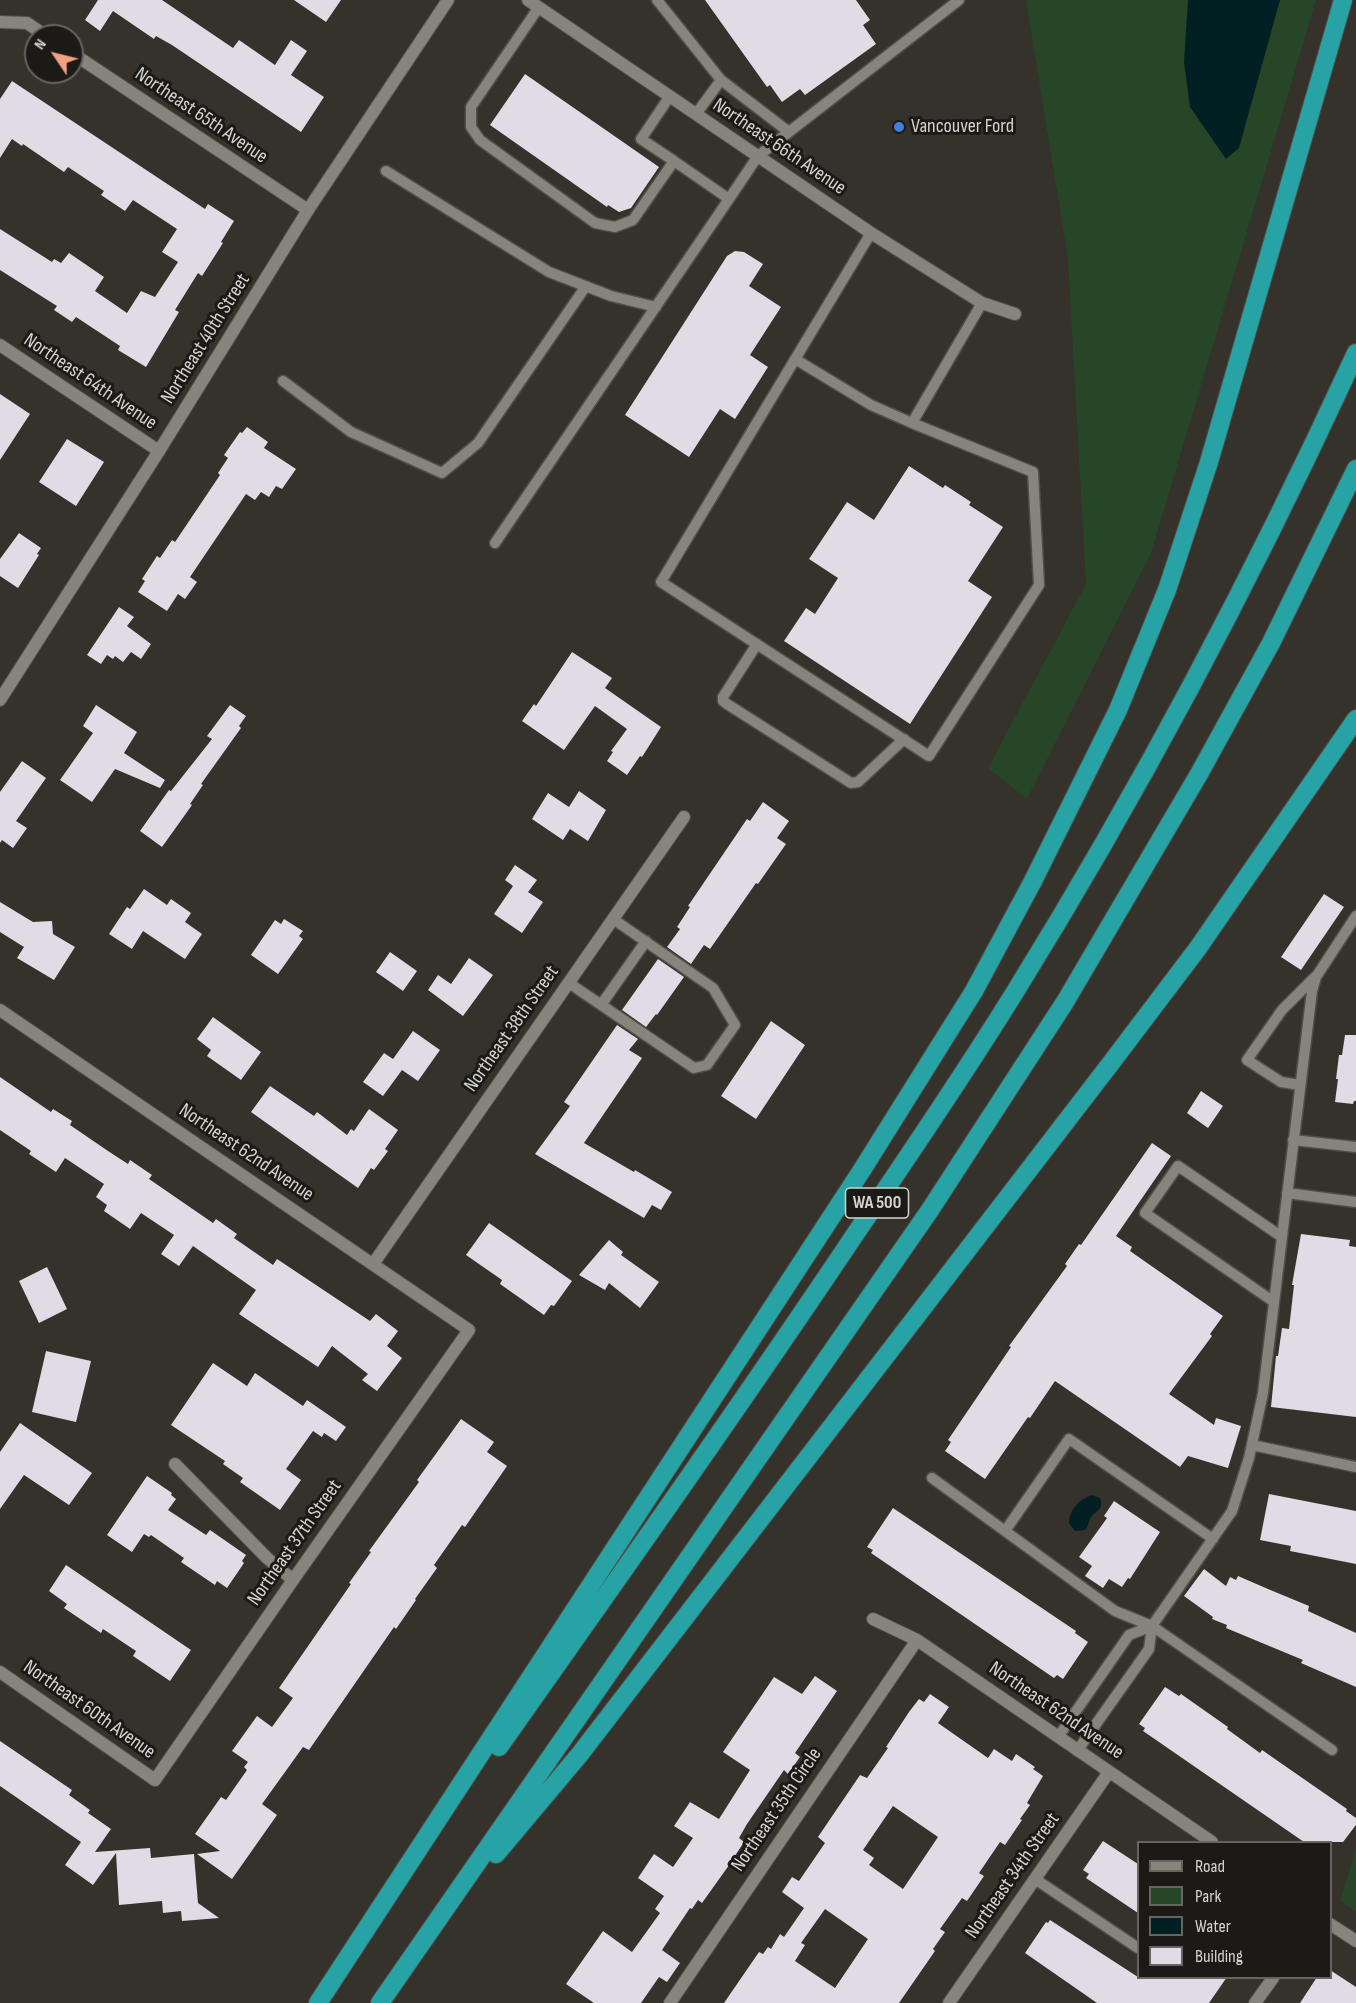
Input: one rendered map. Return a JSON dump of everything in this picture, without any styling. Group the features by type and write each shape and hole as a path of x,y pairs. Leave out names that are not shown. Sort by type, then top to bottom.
{"highway":[{"path":"318,2003 862,1170 974,991 1033,881 1118,710 1167,590 1209,462 1344,4"},
{"name":"WA 500","path":"318,2003 750,1391 992,1028 1094,860 1212,648 1285,503 1356,353"},
{"name":"WA 500","path":"380,2003 930,1210 1065,1002 1193,784 1265,653 1356,469"},
{"path":"420,1945 580,1754 1067,1120 1198,948 1356,719"}],"street":[{"name":"Northeast 40th Street","path":"0,700 159,451 308,210 448,0"},
{"name":"Northeast 66th Avenue","path":"534,4 871,233 982,303 1015,314"},
{"path":"0,22 28,24"},
{"name":"Northeast 65th Avenue","path":"84,61 308,210"},
{"name":"Northeast 64th Avenue","path":"0,345 159,451"},
{"name":"Northeast 38th Street","path":"373,1264 684,817"},
{"name":"Northeast 62nd Avenue","path":"0,1010 469,1330"},
{"name":"Northeast 37th Street","path":"155,1780 469,1330"},
{"path":"175,1464 267,1558 293,1580"},
{"name":"Northeast 62nd Avenue","path":"873,1619 917,1640 1211,1841"},
{"name":"Northeast 35th Circle","path":"670,2003 917,1640"},
{"name":"Northeast 60th Avenue","path":"0,1672 155,1780"},
{"name":"Northeast 34th Street","path":"949,2003 1109,1772"},
{"path":"1332,1925 1356,1941"},
{"path":"1255,2003 1272,1979"}],"lane":[{"path":"657,0 721,80 789,132"},
{"path":"495,543 758,156 959,0"},
{"path":"534,4 471,107 471,127 480,140 595,224 615,227 633,220 674,161"},
{"path":"696,114 721,80"},
{"path":"670,96 641,139 729,199"},
{"path":"386,171 549,273 611,296 656,307"},
{"path":"795,359 871,405 1033,472 1039,585 929,756 661,582 795,359 871,233"},
{"path":"283,381 351,432 442,473 478,443 586,286"},
{"path":"912,423 982,303"},
{"path":"757,644 723,697 723,701 851,783 858,782 904,739"},
{"path":"1300,1084 1281,1082 1247,1060 1282,1010 1316,977 1356,916"},
{"path":"569,982 694,1068 707,1065 735,1024 713,988 613,918"},
{"path":"601,1005 646,941"},
{"path":"1077,1751 1149,1649 1152,1626 1232,1511 1252,1445 1263,1393 1300,1084 1312,991 1316,977"},
{"path":"1293,1140 1356,1147"},
{"path":"1274,1302 1145,1213 1178,1166 1282,1237"},
{"path":"1287,1193 1356,1202"},
{"path":"1005,1531 1069,1439 1212,1539"},
{"path":"1252,1445 1356,1467"},
{"path":"932,1478 1115,1611 1152,1626 1332,1750"},
{"path":"1058,1737 1129,1635 1152,1626"},
{"path":"1035,1879 1137,1947"}],"green space":[{"path":"1026,0 1316,0 1151,553 1027,799 988,768 1086,584 1068,259"},
{"path":"1356,1849 1356,1912 1340,1901"}],"water":[{"path":"1188,0 1280,0 1239,148 1226,159 1190,107 1184,62"},
{"path":"1092,1495 1100,1498 1101,1507 1091,1518 1085,1530 1075,1531 1069,1523 1071,1513 1079,1502"}],"building":[{"path":"98,0 162,0 233,48 239,40 275,65 291,40 307,51 291,75 324,97 301,132 172,45 156,36 154,39 113,11 100,31 85,20"},
{"path":"294,0 341,0 326,22"},
{"path":"705,0 856,0 870,20 863,25 876,44 805,95 800,89 782,102 770,85 767,87"},
{"path":"525,74 659,167 631,208 619,212 608,205 607,207 490,125"},
{"path":"12,81 205,209 208,204 234,221 202,276 198,273 175,310 179,312 146,367 118,350 120,346 76,317 72,322 54,310 57,306 0,270 0,229 52,262 54,259 61,263 69,253 104,277 95,291 127,313 141,291 155,297 178,262 162,252 177,229 133,200 125,211 101,195 104,191 68,167 64,172 12,139 0,158 0,99"},
{"path":"735,251 744,252 763,264 749,286 781,307 750,355 768,367 735,419 720,409 689,457 625,415 727,256"},
{"path":"0,394 30,414 0,460"},
{"path":"247,427 268,442 264,448 296,469 282,489 276,486 269,497 261,492 255,500 246,494 190,577 197,582 185,599 178,594 167,611 138,592 145,581 142,579 157,556 160,558 172,540 175,542 220,475 218,473 228,458 224,455 240,432 242,433"},
{"path":"67,439 104,462 76,506 39,482"},
{"path":"909,466 943,488 945,485 971,502 969,505 1003,527 968,581 992,597 910,724 784,641 806,608 815,614 838,578 809,559 847,502 874,520"},
{"path":"19,533 41,548 18,588 0,576 0,559"},
{"path":"119,607 134,617 127,626 151,644 141,659 131,652 123,662 115,656 113,659 107,655 101,664 87,655"},
{"path":"572,652 612,678 605,688 661,727 642,757 640,756 627,775 607,761 613,752 611,751 627,729 595,706 564,750 522,721 534,704 536,706"},
{"path":"96,705 137,732 124,753 165,780 160,788 115,769 92,802 60,780 93,733 83,726"},
{"path":"230,705 246,716 239,726 241,728 201,784 203,785 190,804 192,805 162,847 140,831 169,790 171,791 212,739 207,736"},
{"path":"22,761 46,778 16,821 27,828 13,848 2,840 0,843 0,792"},
{"path":"579,791 606,810 588,841 570,829 563,840 532,819 548,793 569,807"},
{"path":"763,802 789,821 777,838 786,844 710,949 704,945 691,964 667,947 680,929 677,927 690,907 688,906 747,819 750,821"},
{"path":"515,865 537,880 528,892 543,902 522,933 494,914 513,886 505,880"},
{"path":"144,889 167,905 171,899 191,913 185,922 202,934 185,959 143,931 132,949 109,934 127,907 130,909"},
{"path":"1324,894 1344,907 1301,970 1281,957"},
{"path":"0,902 33,922 52,921 53,934 75,947 54,980 17,958 24,947 0,932"},
{"path":"284,919 303,931 299,936 303,939 278,974 251,955 275,920 281,924"},
{"path":"390,952 417,971 403,991 376,972"},
{"path":"469,958 493,975 463,1016 428,990 438,975 451,984"},
{"path":"658,959 684,977 646,1027 622,1010"},
{"path":"213,1017 261,1052 241,1080 207,1056 211,1050 197,1039"},
{"path":"771,1021 805,1045 756,1119 721,1096"},
{"path":"617,1025 638,1039 629,1050 642,1058 584,1143 672,1192 661,1210 652,1205 644,1218 535,1154 570,1106 564,1102"},
{"path":"413,1031 440,1050 418,1081 402,1070 383,1096 363,1082 384,1053 393,1059"},
{"path":"1345,1035 1356,1035 1356,1101 1353,1104 1335,1102 1339,1055 1342,1055"},
{"path":"0,1077 51,1112 53,1109 72,1121 70,1125 128,1164 130,1160 152,1175 149,1179 213,1223 216,1219 237,1234 234,1238 273,1265 277,1259 370,1321 376,1314 398,1331 387,1346 402,1358 377,1391 362,1380 368,1374 332,1346 318,1367 239,1314 256,1290 193,1246 179,1266 161,1254 174,1235 141,1213 130,1229 104,1211 107,1205 96,1197 104,1184 65,1158 56,1172 29,1154 31,1151 0,1130"},
{"path":"270,1086 314,1116 317,1112 347,1135 351,1129 354,1131 369,1109 398,1130 385,1149 388,1151 374,1170 371,1168 358,1188 251,1112"},
{"path":"1201,1091 1223,1106 1208,1128 1187,1113"},
{"path":"1152,1143 1171,1156 1116,1236 1132,1247 1130,1251 1223,1316 1210,1334 1212,1336 1169,1394 1214,1425 1216,1418 1241,1426 1228,1468 1188,1456 1180,1467 1055,1381 985,1479 945,1451 951,1442 948,1440 1011,1347 1009,1346 1067,1266 1065,1264 1079,1244 1081,1245"},
{"path":"489,1223 572,1281 554,1306 551,1305 544,1315 500,1284 502,1280 466,1255"},
{"path":"1301,1234 1350,1240 1349,1246 1356,1247 1356,1417 1271,1407 1276,1356 1278,1356 1282,1328 1289,1329 1294,1285 1292,1285"},
{"path":"609,1240 623,1252 621,1255 659,1282 640,1308 609,1283 605,1290 579,1275"},
{"path":"47,1267 67,1309 39,1323 19,1281"},
{"path":"46,1351 91,1361 76,1422 32,1412"},
{"path":"213,1363 247,1386 255,1373 303,1406 307,1400 346,1427 336,1441 324,1433 322,1437 313,1431 286,1469 301,1480 280,1510 240,1482 243,1478 223,1464 225,1461 171,1425"},
{"path":"461,1419 494,1442 487,1452 507,1466 465,1527 462,1525 434,1565 437,1568 416,1600 396,1629 394,1627 309,1750 303,1747 262,1804 277,1815 232,1879 197,1854 220,1851 195,1834 221,1797 226,1800 247,1770 244,1767 248,1762 232,1751 257,1716 272,1727 293,1698 279,1688 351,1584 349,1583 371,1552 369,1551 419,1482 417,1480"},
{"path":"20,1423 92,1473 69,1505 24,1475 0,1509 0,1452"},
{"path":"147,1476 172,1493 171,1495 176,1499 168,1510 206,1535 210,1530 246,1555 242,1561 244,1563 227,1588 217,1581 215,1585 181,1562 184,1558 151,1535 149,1537 144,1534 132,1552 107,1535"},
{"path":"1269,1494 1356,1511 1356,1564 1290,1551 1291,1546 1260,1540"},
{"path":"1114,1501 1160,1532 1130,1579 1128,1578 1122,1587 1109,1579 1103,1588 1085,1576 1092,1566 1079,1557 1107,1518 1104,1516"},
{"path":"893,1508 1076,1631 1075,1633 1088,1642 1063,1679 1057,1675 1054,1678 871,1553 873,1550 867,1547"},
{"path":"66,1565 191,1650 170,1681 133,1656 136,1651 103,1629 101,1633 64,1608 67,1604 49,1591"},
{"path":"1204,1569 1226,1586 1230,1577 1236,1580 1238,1576 1309,1606 1308,1611 1356,1633 1356,1687 1301,1663 1303,1660 1226,1628 1227,1625 1212,1619 1213,1617 1184,1596"},
{"path":"815,1676 837,1691 795,1753 800,1757 788,1774 784,1770 747,1824 739,1838 744,1842 727,1868 702,1903 698,1900 692,1909 690,1908 662,1950 680,1963 667,1982 659,1977 641,2003 594,2003 566,1984 603,1931 632,1952 660,1913 655,1909 664,1896 638,1878 654,1854 673,1867 693,1838 674,1826 690,1802 719,1819 750,1770 723,1752 774,1677 802,1694"},
{"path":"1165,1687 1179,1696 1181,1694 1260,1753 1262,1750 1347,1809 1346,1811 1356,1818 1356,1825 1343,1842 1303,1841 1143,1731 1145,1728 1139,1724"},
{"path":"930,1694 949,1707 938,1723 988,1758 994,1749 1012,1761 1016,1754 1035,1767 1033,1769 1043,1776 1027,1803 1030,1805 1020,1819 1022,1820 1005,1845 1000,1842 979,1873 984,1876 967,1901 962,1898 940,1929 945,1932 933,1949 935,1951 899,2003 724,2003 759,1952 763,1954 768,1947 771,1949 780,1934 784,1937 804,1908 782,1892 792,1877 799,1881 825,1843 818,1837 860,1775 867,1778 909,1712 919,1699 924,1702","holes":["893,1806 938,1837 903,1889 869,1865 874,1858 863,1850","825,1909 868,1939 835,1988 795,1961 805,1945 801,1943"]},
{"path":"0,1741 72,1790 69,1795 90,1810 88,1813 111,1829 95,1852 150,1848 151,1858 194,1854 198,1903 219,1918 182,1921 181,1911 163,1913 162,1901 119,1905 116,1853 93,1885 65,1865 81,1842 0,1786"},
{"path":"1103,1841 1137,1863 1137,1912 1086,1878 1089,1874 1083,1870"},
{"path":"1050,1920 1137,1976 1137,1979 1226,1979 1209,2003 1097,2003 1025,1953 1046,1922"},
{"path":"1332,1971 1356,1987 1356,2003 1300,2003 1316,1979 1332,1979"}],"place":[{"name":"Vancouver Ford","path":"899,127"}]}
